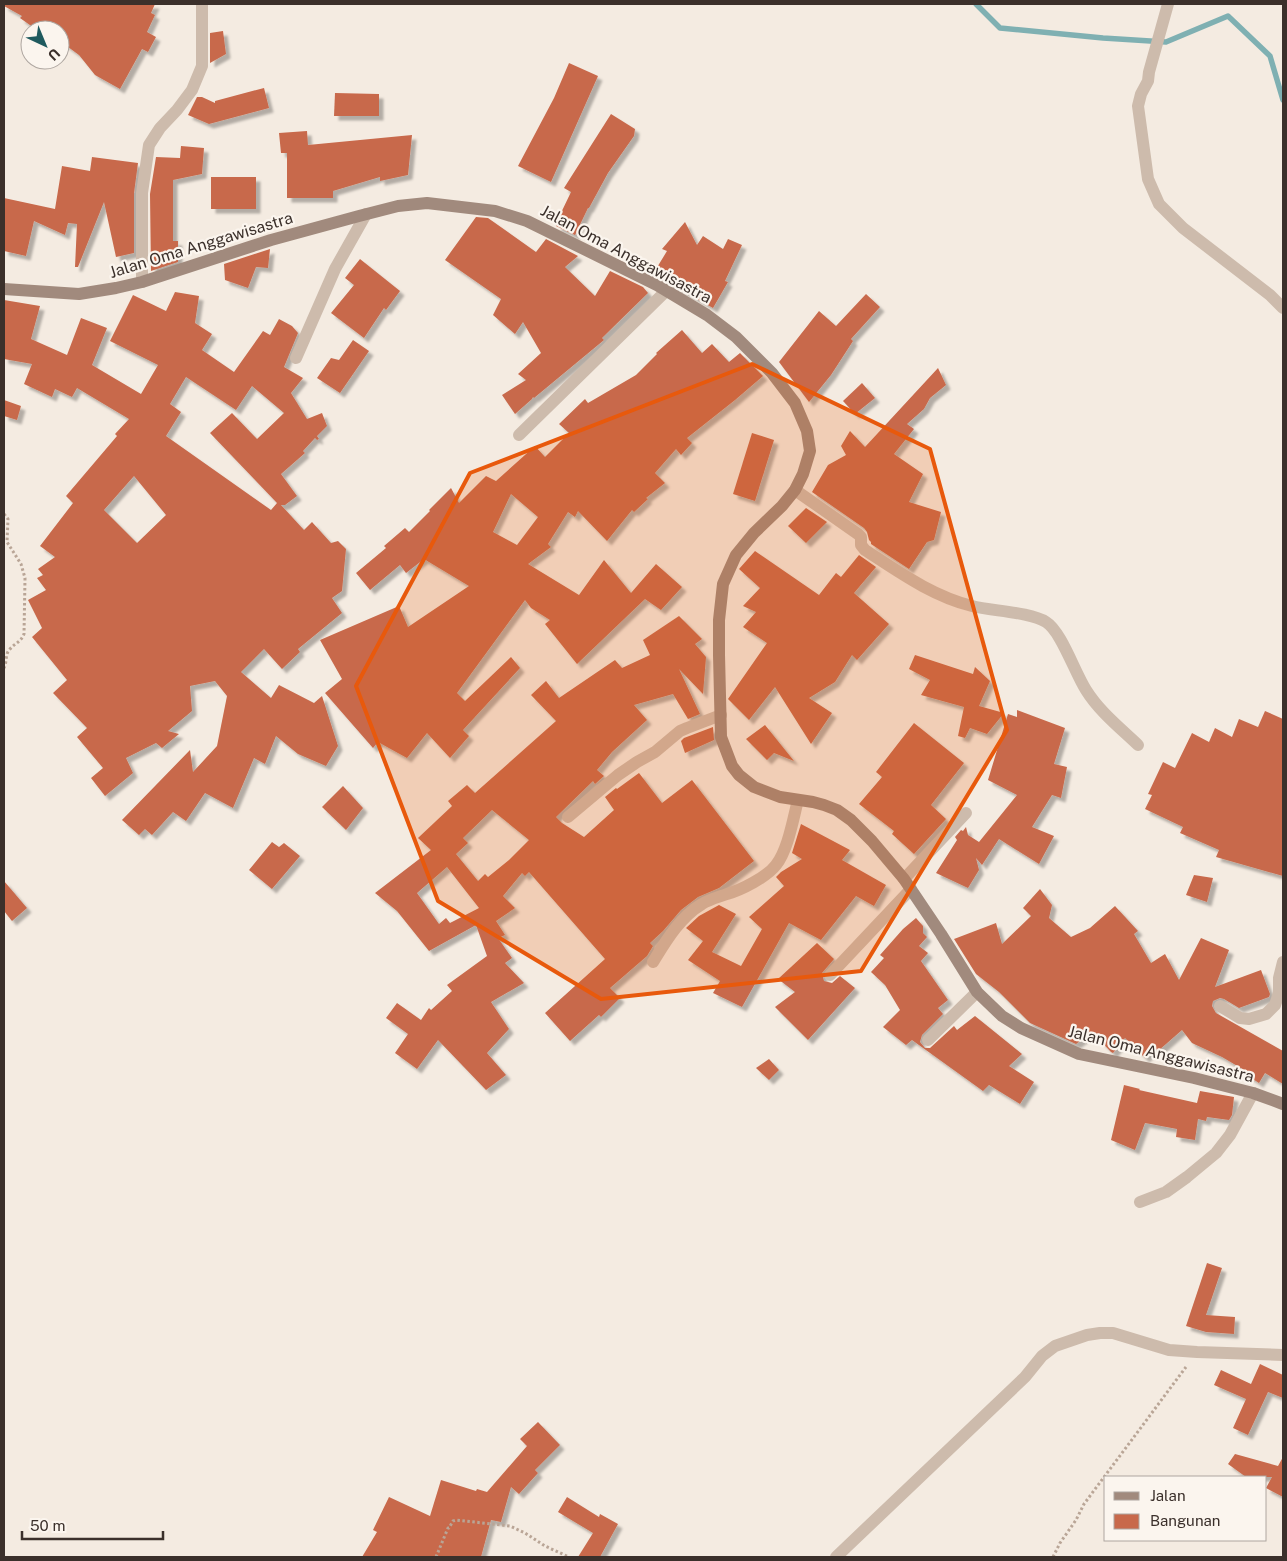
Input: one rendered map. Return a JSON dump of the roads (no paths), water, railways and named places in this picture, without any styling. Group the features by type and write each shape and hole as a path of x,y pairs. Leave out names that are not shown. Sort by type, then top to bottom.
{"main road":[{"name":"Jalan Oma Anggawisastra","path":"4,289 79,294 116,288 142,282 272,240 366,214 398,206 428,202 511,215 546,229 666,291 707,315 736,337 772,373 795,403 807,431 810,451 804,474 795,490 782,506 754,533 736,556 723,584 719,620 721,737 732,766 739,775 754,787 765,792 780,797 824,805 837,810 851,820 872,841 908,884 977,992 1002,1016 1021,1028 1079,1054 1194,1078 1254,1093 1283,1104"}],"street":[{"path":"142,282 142,193 149,145 160,128 192,90 202,66 202,4"},
{"path":"1168,4 1158,36 1148,81 1141,94 1138,106 1148,178 1154,196 1159,204 1182,228 1270,295 1283,308"},
{"path":"296,358 335,269 366,214"},
{"path":"520,435 666,291"},
{"path":"795,490 858,534 861,537 861,545 865,550 919,585 972,606 1037,618 1051,626 1059,637 1085,689 1102,711 1138,745"},
{"path":"568,817 618,775 655,752 680,731 721,715"},
{"path":"653,962 683,918 708,901 737,890 775,868 786,845 798,800"},
{"path":"830,974 908,884 966,813"},
{"path":"1220,1006 1240,1018 1250,1019 1266,1014 1275,1005 1279,993 1279,978 1283,962"},
{"path":"928,1040 977,992"},
{"path":"1140,1202 1166,1192 1216,1153 1230,1135 1254,1093"},
{"path":"836,1557 1025,1377 1042,1356 1055,1346 1087,1335 1114,1333 1169,1350 1283,1355"}],"waterway":[{"path":"976,4 1000,28 1166,42 1228,16 1270,56 1283,100"}]}
